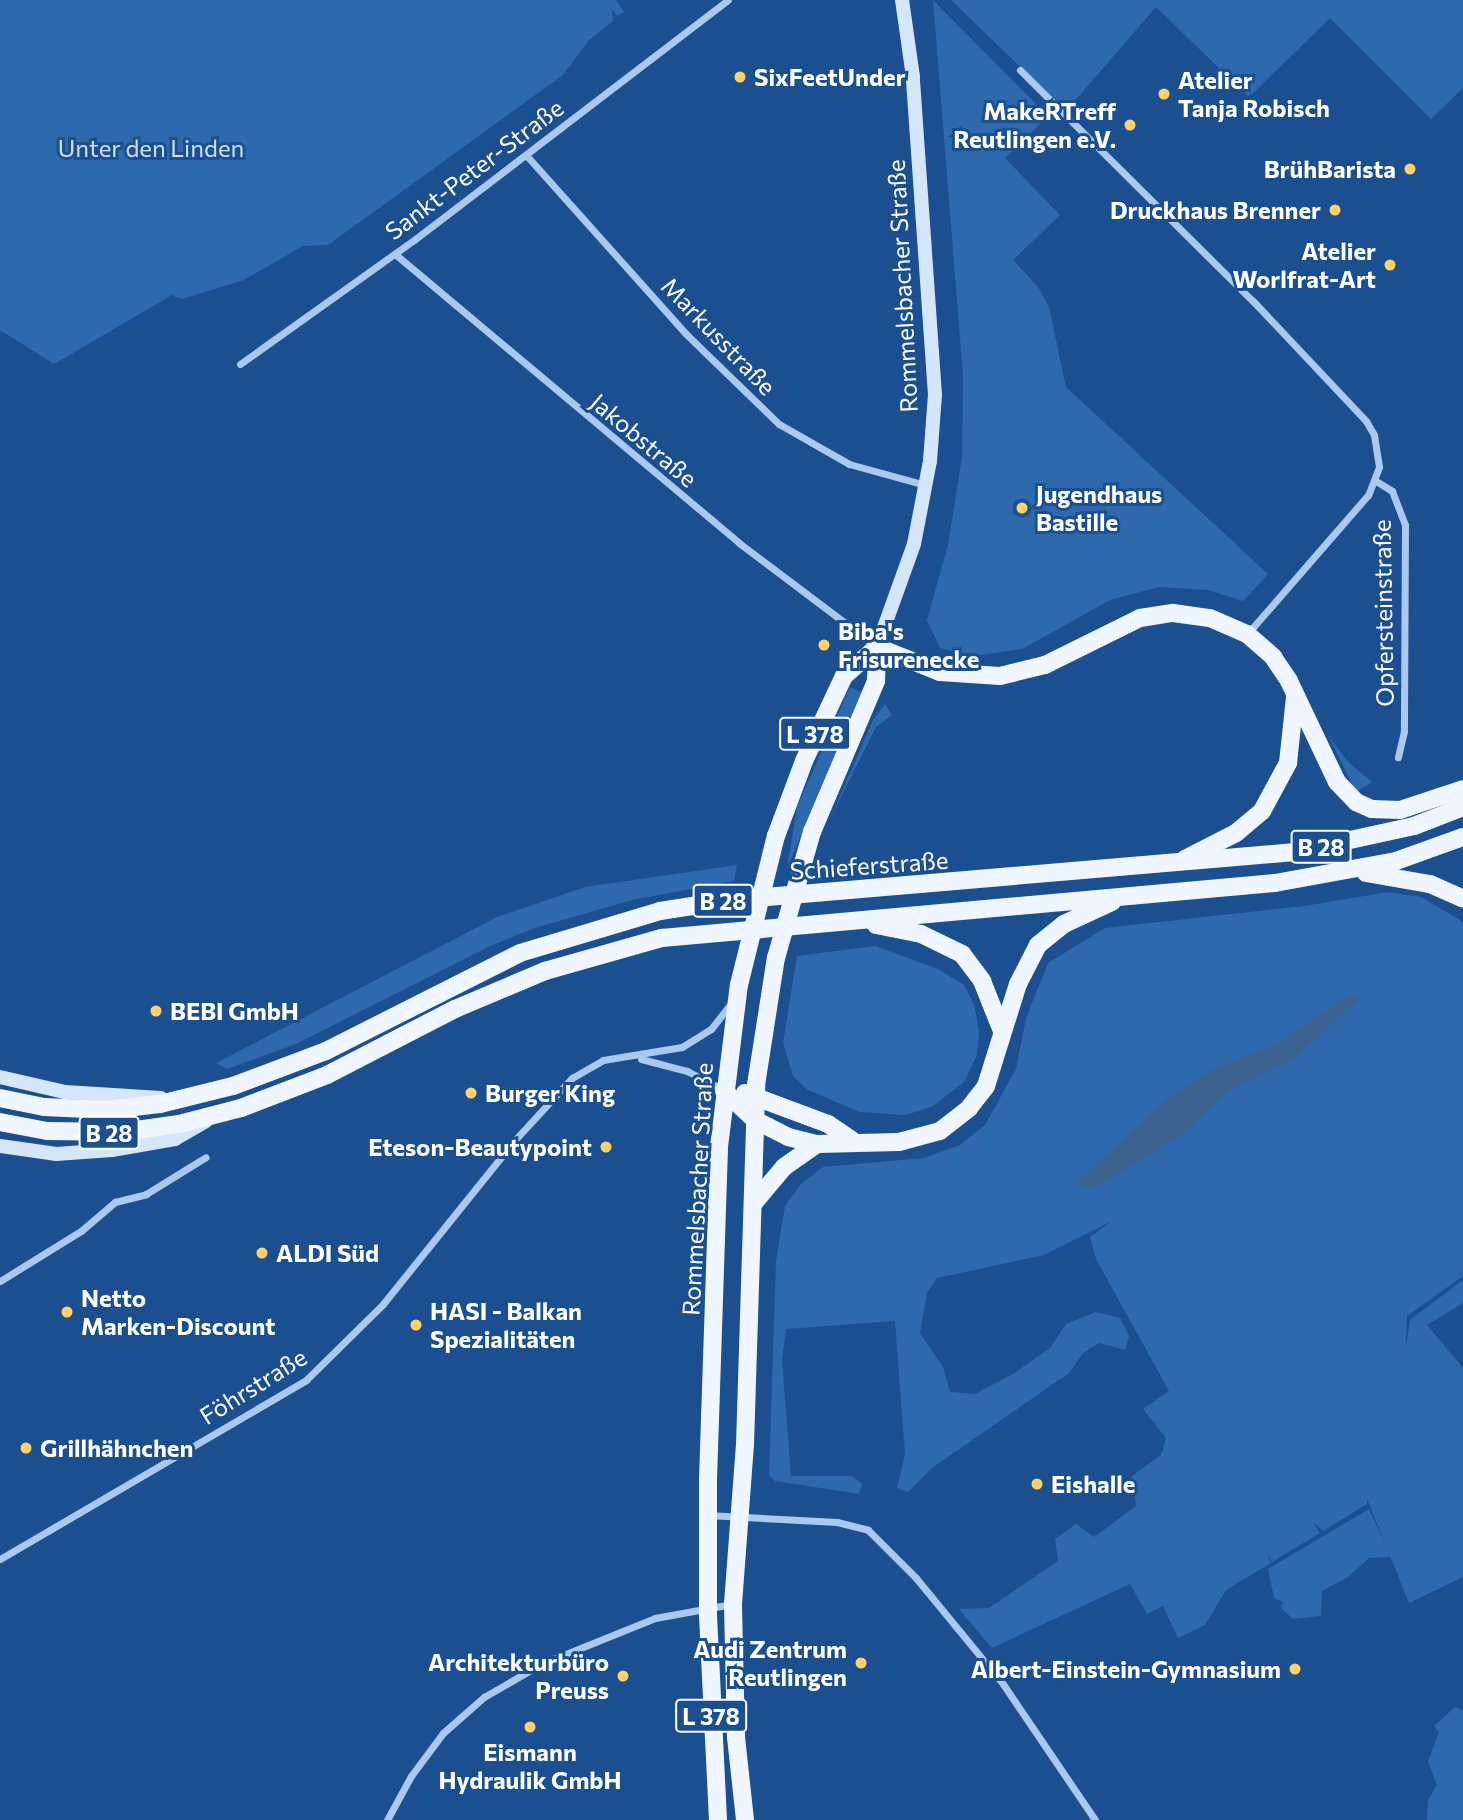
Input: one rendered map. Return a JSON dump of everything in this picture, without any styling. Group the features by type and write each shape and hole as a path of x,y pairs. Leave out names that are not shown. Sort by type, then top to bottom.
{"main road":[{"name":"Rommelsbacher Straße","path":"745,1820 736,1737 733,1604 756,1096 776,958 812,832 876,681 877,647 906,573 926,485 936,367 913,77 902,0"},
{"path":"877,647 940,672 982,677 1045,665 1127,621 1154,615 1192,615 1247,634 1273,657 1295,693 1337,782 1356,802 1372,809 1400,810 1463,789"},
{"name":"Rommelsbacher Straße","path":"718,1820 708,1612 707,1516 724,1091 738,992 776,836 840,684 877,647"},
{"path":"1174,865 1236,834 1262,811 1288,763 1295,693"},
{"name":"Schieferstraße","path":"184,1099 304,1061 498,962 636,916 732,900 1174,865 1345,843 1414,826 1463,807"},
{"name":"Schieferstraße","path":"217,1115 313,1081 456,1009 569,963 662,938 813,922 1128,896 1348,872 1396,861 1463,837"},
{"path":"1348,872 1409,878 1463,900"},
{"path":"724,1091 755,1119 788,1138 817,1144 852,1140 899,1142 919,1139 953,1122 986,1086 1023,973 1038,945 1064,924 1128,896"},
{"path":"813,922 894,926 949,946 982,981 1002,1031"},
{"path":"0,1077 75,1093 184,1099"},
{"path":"724,1091 756,1096 828,1124 852,1140"},
{"name":"B 28","path":"0,1098 75,1110 135,1108 184,1099"},
{"path":"0,1146 56,1154 134,1147 175,1139 217,1115"},
{"name":"B 28","path":"0,1122 47,1131 107,1133 217,1115"},
{"path":"753,1205 784,1167 817,1144"}],"street":[{"name":"Sankt-Peter-Straße","path":"240,365 395,254 728,0"},
{"path":"1020,70 1366,421 1380,457 1376,481 1356,511 1247,634"},
{"name":"Markusstraße","path":"526,155 664,310 779,424 849,464 926,485"},
{"name":"Jakobstraße","path":"395,254 720,527 877,647"},
{"name":"Opfersteinstraße","path":"1376,481 1392,491 1405,525 1404,732 1398,757"},
{"name":"Föhrstraße","path":"0,1559 306,1380 383,1304 555,1094 585,1069 603,1060 632,1057 692,1042 711,1029 738,992"},
{"name":"Föhrstraße","path":"632,1057 687,1070 724,1091"},
{"path":"0,1281 81,1231 115,1202 146,1194 206,1157"},
{"path":"707,1516 837,1522 868,1530 916,1578 1003,1684 1096,1820"},
{"path":"387,1820 411,1776 443,1733 484,1697 541,1664 655,1618 708,1612 733,1604"}],"green space":[{"name":"Unter den Linden","path":"0,0 616,0 624,12 617,16 612,9 613,21 589,40 563,75 328,245 303,246 244,280 182,299 172,295 54,364 0,330"},
{"path":"933,0 1048,116 1005,158 1060,215 1013,260 1038,287 1049,307 1066,387 1268,574 1243,601 1208,590 1159,587 1110,600 1022,649 975,656 940,648 927,620 948,545 962,457 963,376"},
{"path":"951,0 1463,0 1463,88 1431,119 1330,18 1249,97 1156,7 1066,111"},
{"path":"850,687 861,692 787,869 797,807"},
{"path":"885,704 892,715 876,727 830,819 873,720"},
{"path":"1328,735 1348,762 1372,782 1358,791 1354,788"},
{"path":"737,865 734,881 632,900 535,928 490,946 296,1044 227,1069 216,1063 497,917 585,887"},
{"path":"1388,892 1421,897 1463,922 1463,1276 1407,1316 1406,1348 1410,1320 1463,1280 1463,1303 1427,1325 1463,1368 1463,1577 1409,1603 1367,1499 1367,1504 1323,1531 1313,1522 1320,1533 1272,1562 1266,1552 1271,1563 1226,1590 1205,1625 1178,1638 1163,1606 1147,1614 1130,1584 992,1648 959,1609 989,1608 1058,1561 1055,1539 1076,1524 1094,1537 1136,1506 1132,1476 1161,1455 1166,1438 1143,1409 1169,1391 1096,1259 1090,1237 1112,1221 1044,1255 937,1278 927,1293 920,1333 943,1367 950,1392 975,1394 1013,1374 1050,1348 1066,1324 1096,1312 1120,1318 1129,1336 1125,1350 1099,1343 1083,1353 1069,1373 932,1468 908,1492 897,1488 905,1454 895,1321 786,1329 782,1360 791,1476 852,1476 862,1484 859,1494 775,1481 769,1475 776,1261 785,1206 801,1184 823,1167 924,1158 960,1145 985,1125 1016,1069 1026,1018 1048,963 1105,928 1304,906"},
{"path":"875,946 938,969 964,985 974,1004 979,1031 977,1055 964,1082 933,1106 906,1115 860,1112 808,1090 793,1076 783,1043 797,956"},
{"path":"1369,1509 1391,1557 1369,1558 1348,1577 1322,1591 1321,1616 1293,1619 1281,1608 1283,1602 1274,1598 1268,1569"},
{"path":"1455,1707 1463,1710 1463,1820 1427,1820 1428,1800 1437,1785 1428,1762 1439,1732 1434,1726"}],"shaded area":[{"path":"1351,994 1359,999 1293,1059 1229,1090 1184,1133 1095,1188 1075,1185 1168,1098 1212,1070 1277,1044"}],"place":[{"name":"SixFeetUnder","path":"740,77"},
{"name":"Atelier Tanja Robisch","path":"1164,94"},
{"name":"MakeRTreff Reutlingen e.V.","path":"1130,125"},
{"name":"BrühBarista","path":"1410,169"},
{"name":"Druckhaus Brenner","path":"1335,210"},
{"name":"Atelier Worlfrat-Art","path":"1390,265"},
{"name":"Jugendhaus Bastille","path":"1022,508"},
{"name":"Biba's Frisurenecke","path":"824,645"},
{"name":"BEBI GmbH","path":"156,1011"},
{"name":"Burger King","path":"471,1093"},
{"name":"Eteson-Beautypoint","path":"606,1147"},
{"name":"ALDI Süd","path":"262,1253"},
{"name":"Netto Marken-Discount","path":"67,1312"},
{"name":"HASI - Balkan Spezialitäten","path":"416,1325"},
{"name":"Grillhähnchen","path":"26,1448"},
{"name":"Eishalle","path":"1037,1484"},
{"name":"Audi Zentrum Reutlingen","path":"861,1663"},
{"name":"Albert-Einstein-Gymnasium","path":"1295,1669"},
{"name":"Architekturbüro Preuss","path":"623,1676"},
{"name":"Eismann Hydraulik GmbH","path":"530,1727"}]}
